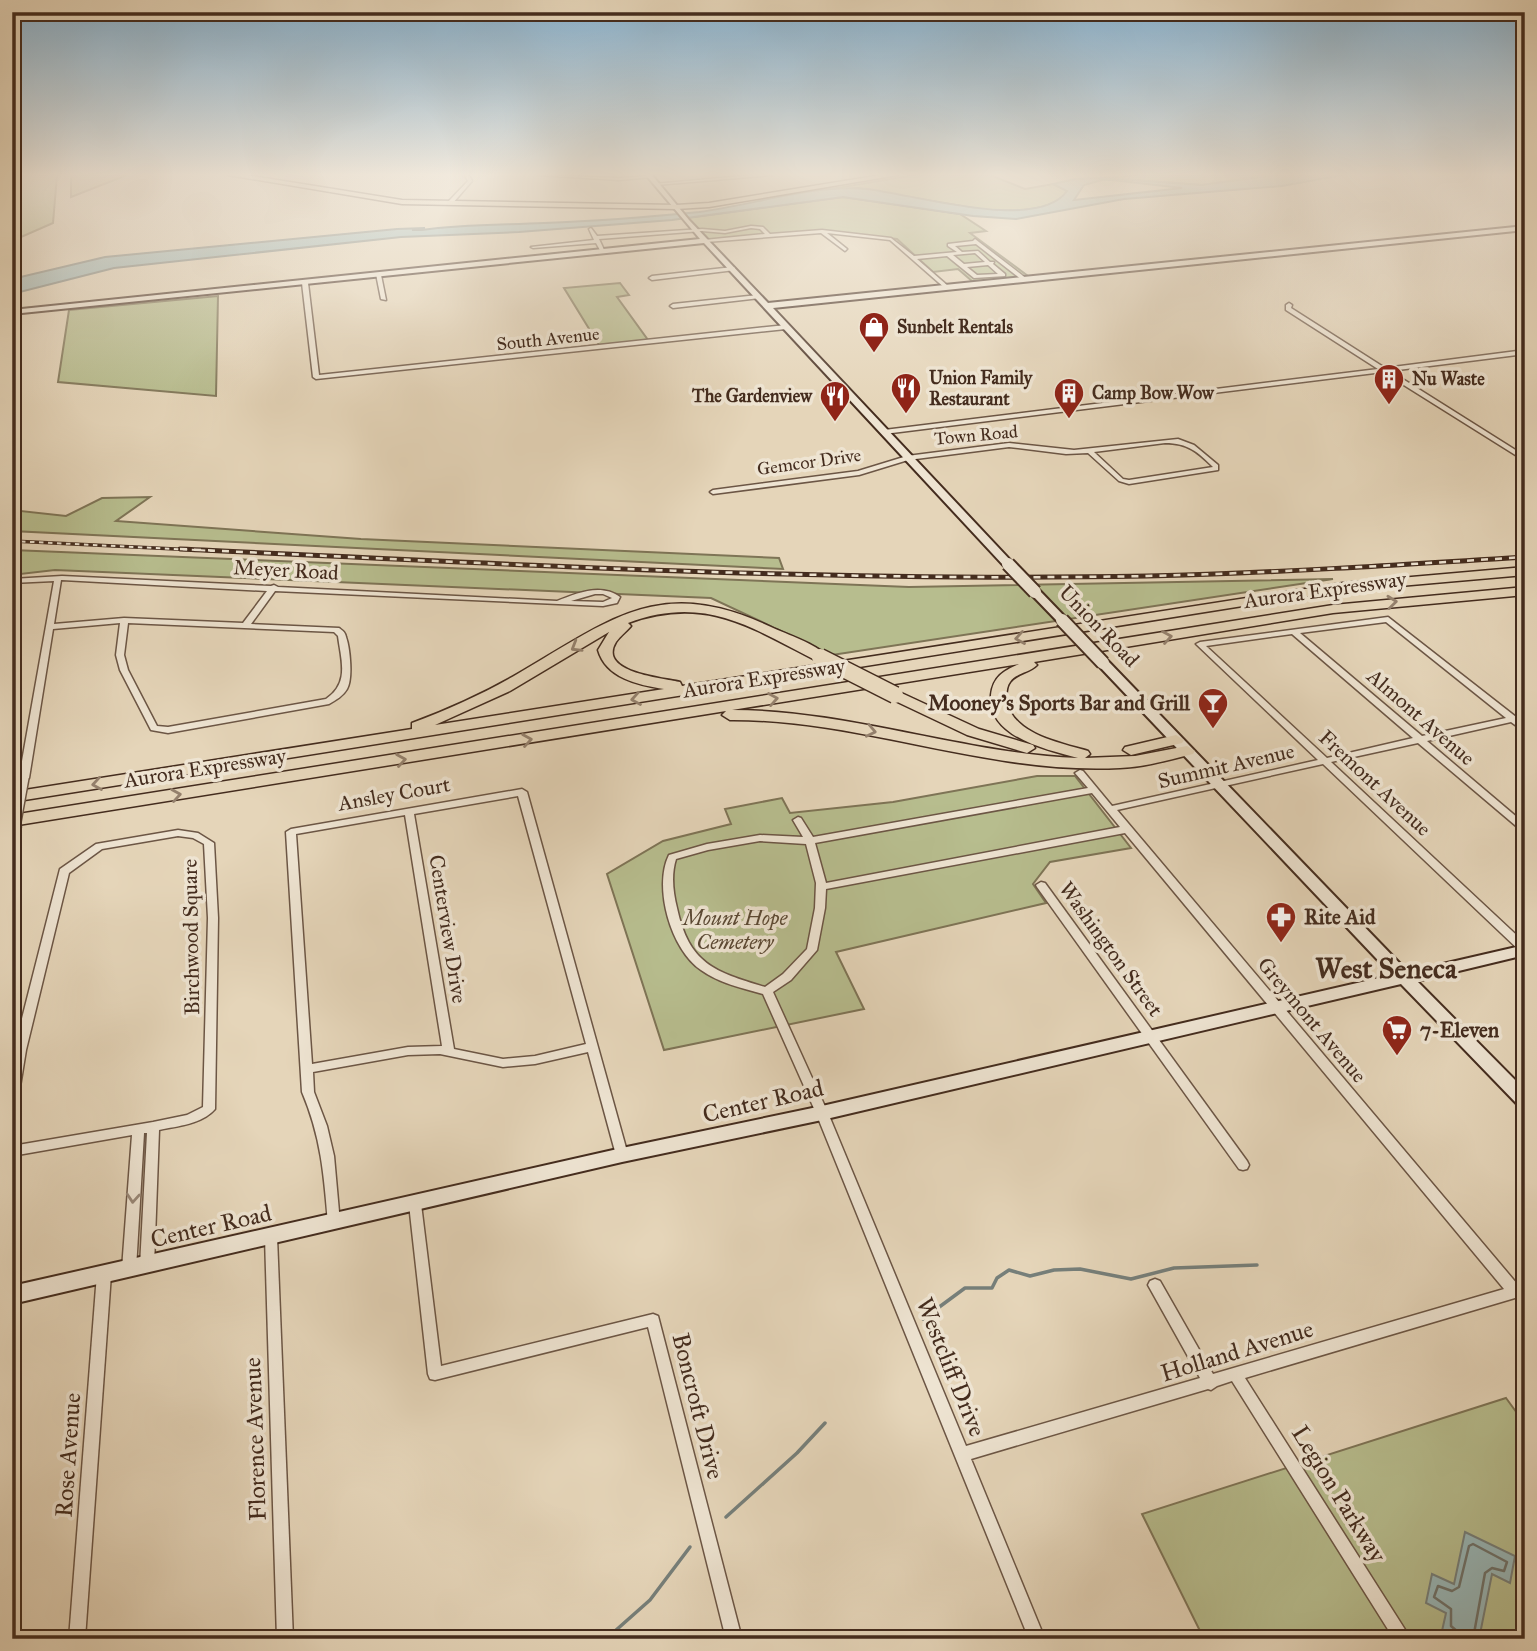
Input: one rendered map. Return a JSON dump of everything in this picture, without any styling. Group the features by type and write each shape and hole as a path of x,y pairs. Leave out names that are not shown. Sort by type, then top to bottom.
{"highway":[{"name":"Aurora Expressway","path":"12,797 1343,587 1525,571"},
{"name":"Aurora Expressway","path":"12,821 1333,609 1525,591"},
{"path":"330,748 407,729 453,713 504,689 623,619 648,610 680,606 719,611 889,695 955,731 1037,759"},
{"path":"727,684 645,683 614,668 607,656 607,644 613,633 632,620 649,613 667,610 698,611 732,620 815,658"},
{"path":"1059,654 1011,674 1001,682 998,706 1017,732 1082,754"},
{"path":"889,695 973,732 1049,753 1117,752 1181,745"},
{"path":"657,719 747,714 787,717 1037,759 1082,764 1121,763 1181,745"}],"main road":[{"path":"12,312 603,252"},
{"name":"Union Road","path":"717,252 907,458 1525,1101"},
{"path":"766,306 1289,252"},
{"name":"Center Road","path":"12,1295 622,1155 822,1113 1525,949"}],"street":[{"path":"905,252 946,287"},
{"path":"912,258 975,252"},
{"path":"948,254 976,277 1003,275 976,252"},
{"path":"990,252 1024,279"},
{"path":"961,266 977,267 1003,262"},
{"path":"652,278 733,269"},
{"path":"378,275 384,299"},
{"name":"South Avenue","path":"305,283 316,377 786,327"},
{"path":"673,306 758,297"},
{"path":"1289,305 1288,309 1525,459"},
{"path":"884,432 1525,352"},
{"name":"Town Road","path":"907,458 1009,445 1052,452 1089,451 1178,441 1192,446 1216,466 1216,469 1129,482 1121,480 1089,451"},
{"name":"Gemcor Drive","path":"713,492 859,473 907,458"},
{"path":"12,841 58,578"},
{"name":"Meyer Road","path":"12,581 58,578 558,603 604,604 614,601 616,597 606,592 594,592 558,603"},
{"path":"246,625 274,587"},
{"path":"1294,632 1388,619 1525,729"},
{"path":"51,627 124,620 336,630 342,635 347,686 341,695 329,701 167,730 154,728 124,670 120,655 124,620"},
{"name":"Fremont Avenue","path":"1294,632 1200,644 1525,949"},
{"name":"Almont Avenue","path":"1294,632 1525,829"},
{"name":"Summit Avenue","path":"1110,809 1512,719"},
{"name":"Greymont Avenue","path":"1080,773 1520,1290"},
{"path":"798,820 810,841 821,887 812,950 787,977 766,991 725,978 696,961 685,945 669,901 667,867 672,857 707,847 760,838 810,841 1094,790"},
{"name":"Ansley Court","path":"334,1223 328,1148 321,1119 308,1091 291,832 522,792 622,1155"},
{"name":"Centerview Drive","path":"410,811 449,1053"},
{"path":"821,887 1127,829"},
{"name":"Birchwood Square","path":"12,1098 20,1049 64,871 99,846 178,833 195,835 209,843 213,918 209,1109 190,1119 153,1128 12,1151"},
{"name":"Washington Street","path":"1041,885 1243,1165"},
{"name":"Westcliff Drive","path":"766,991 822,1113 1037,1639"},
{"path":"307,1069 394,1052 433,1050 487,1062 511,1063 592,1048"},
{"path":"138,1267 153,1128"},
{"path":"138,1130 138,1267"},
{"name":"Boncroft Drive","path":"415,1204 435,1374 653,1320 734,1639"},
{"name":"Florence Avenue","path":"271,1237 285,1639"},
{"name":"Rose Avenue","path":"77,1639 104,1275"},
{"path":"1155,1285 1211,1383"},
{"name":"Holland Avenue","path":"963,1454 1520,1290"},
{"name":"Legion Parkway","path":"1236,1375 1403,1639"}],"green space":[{"path":"911,252 996,252 1028,276 973,282 958,269 933,272"},
{"path":"620,283 629,295 617,297 648,340 599,345 564,288"},
{"path":"218,296 216,396 58,382 69,310"},
{"path":"150,497 116,521 361,539 779,558 783,569 12,531 12,510 66,516 102,498"},
{"path":"12,550 909,587 1333,579 832,655 711,598 55,570 12,575"},
{"name":"Mount Hope Cemetery","path":"1037,776 1075,776 1131,848 1050,862 1033,884 1046,903 836,952 864,1009 664,1050 607,874 663,841 731,824 725,809 782,798 790,813 893,802"},
{"path":"1506,1398 1525,1424 1525,1639 1204,1639 1142,1514"}],"water":[{"path":"157,252 262,252 114,268 12,294 12,279 105,257"},
{"path":"1465,1532 1515,1556 1510,1583 1492,1574 1479,1639 1458,1639 1442,1631 1446,1613 1426,1603 1432,1574 1454,1584"}],"waterway":[{"path":"923,1319 965,1288 992,1288 997,1278 1009,1270 1030,1276 1054,1270 1080,1269 1131,1279 1174,1268 1257,1265"},
{"path":"726,1517 797,1453 825,1423"},
{"path":"606,1639 650,1600 690,1547"}],"railway":[{"path":"12,541 216,551"},
{"path":"180,549 663,570 1026,577 1242,573 1525,557"}],"place":[{"name":"Sunbelt Rentals","path":"874,354"},
{"name":"Nu Waste","path":"1389,406"},
{"name":"Union Family Restaurant","path":"906,415"},
{"name":"Camp Bow Wow","path":"1069,420"},
{"name":"The Gardenview","path":"835,423"},
{"name":"Mooney's Sports Bar and Grill","path":"1213,730"},
{"name":"Rite Aid","path":"1281,944"},
{"name":"7-Eleven","path":"1397,1057"}],"district":[{"name":"West Seneca","path":"1386,968"}]}
